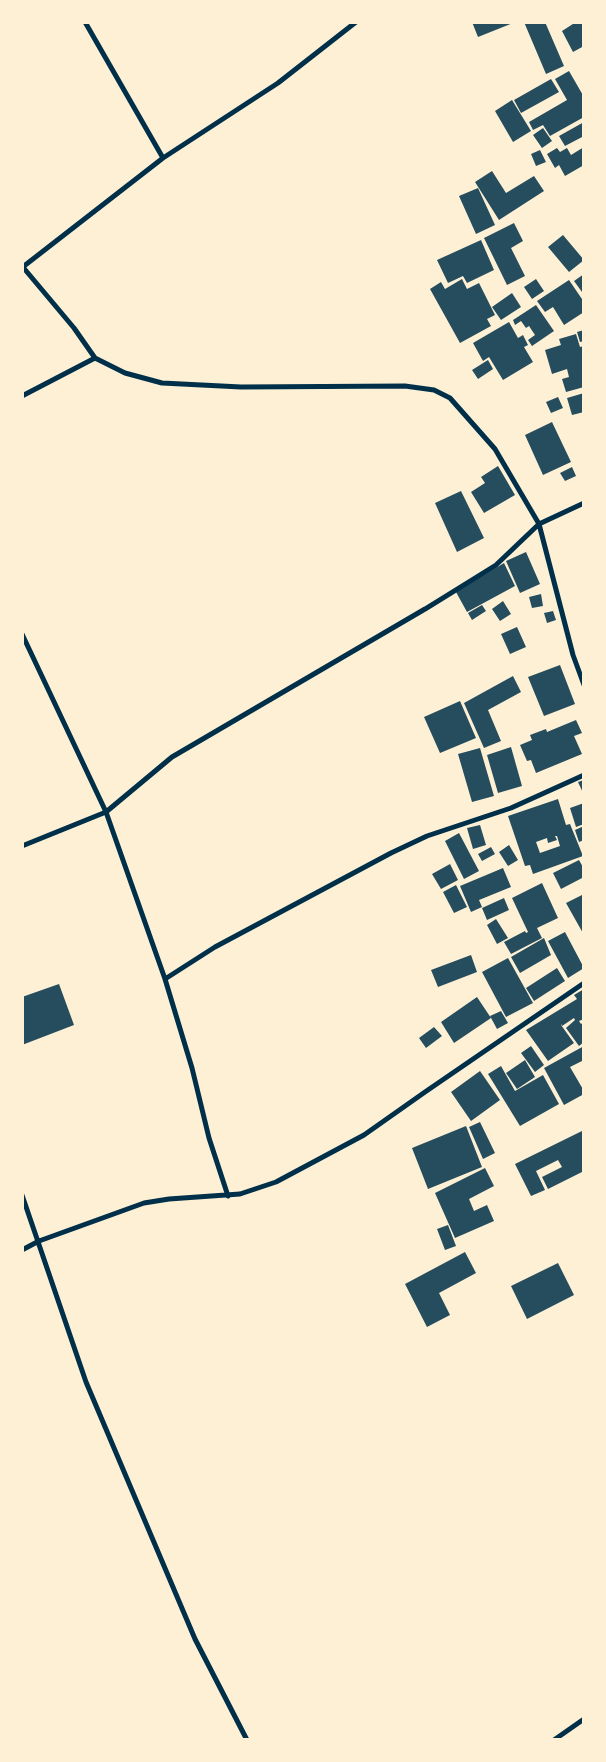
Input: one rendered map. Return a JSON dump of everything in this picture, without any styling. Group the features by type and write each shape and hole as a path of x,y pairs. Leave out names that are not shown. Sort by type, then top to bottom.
{"street":[{"path":"85,22 163,158"},
{"path":"356,22 278,83 163,158 23,266 74,328 95,358 124,374 162,383 241,387 405,386 434,390 450,398 494,449 539,524 573,654 584,685"},
{"path":"22,396 95,358"},
{"path":"22,846 106,812 172,757 425,609 496,564 539,524 584,503"},
{"path":"22,634 106,812 165,979 192,1068 209,1138 228,1196"},
{"path":"165,979 216,947 391,853 427,836 511,808 584,775"},
{"path":"22,1250 39,1241 144,1203 169,1199 228,1196 276,1182 364,1136 433,1086 584,984"},
{"path":"22,1195 86,1382 195,1639 247,1740"},
{"path":"554,1740 584,1719"}],"building":[{"path":"472,22 513,22 513,23 478,37"},
{"path":"524,22 545,22 564,66 546,74"},
{"path":"576,22 584,22 584,46 573,52 562,31"},
{"path":"569,71 584,97 584,117 550,136 543,125 533,130 529,122 567,100 555,79"},
{"path":"551,79 559,92 521,113 514,100"},
{"path":"512,100 531,131 513,142 495,111"},
{"path":"584,122 584,136 565,146 559,136"},
{"path":"543,128 552,141 542,148 533,135"},
{"path":"584,147 584,165 565,176 559,165 555,168 547,154 557,148 560,152 567,148 571,155"},
{"path":"540,150 546,162 536,166 531,154"},
{"path":"492,171 506,193 534,176 544,191 499,220 475,182"},
{"path":"478,188 495,225 476,234 459,196"},
{"path":"514,223 523,241 511,248 525,276 507,285 484,238"},
{"path":"563,235 584,260 569,272 548,247"},
{"path":"481,240 494,270 467,283 463,276 448,283 437,260"},
{"path":"584,274 584,291 582,292 574,281"},
{"path":"462,279 467,289 479,283 495,315 487,319 491,326 460,343 430,289 441,282 445,289"},
{"path":"536,279 544,291 532,299 524,287"},
{"path":"569,280 584,302 584,312 564,325 553,307 545,312 537,301"},
{"path":"512,293 521,307 501,320 492,307"},
{"path":"536,305 554,331 532,346 528,340 535,335 529,326 526,328 521,321 515,325 513,320"},
{"path":"509,322 518,338 523,335 528,345 524,347 533,362 503,380 489,357 483,361 473,343"},
{"path":"584,330 584,341 580,342 577,332"},
{"path":"576,334 580,347 584,346 584,387 566,392 562,379 569,377 567,369 552,374 545,350 561,345 559,339"},
{"path":"488,360 493,369 478,379 472,370"},
{"path":"584,393 584,412 572,415 567,398"},
{"path":"558,397 563,408 551,413 546,402"},
{"path":"552,422 571,462 543,475 525,435"},
{"path":"498,466 515,495 484,513 471,492 485,483 481,477"},
{"path":"572,467 576,476 565,481 560,473"},
{"path":"461,491 484,538 457,552 435,503"},
{"path":"526,552 540,584 520,593 506,561"},
{"path":"504,563 515,586 467,612 456,592"},
{"path":"541,594 543,606 532,608 529,597"},
{"path":"503,601 511,614 500,621 492,609"},
{"path":"482,605 486,611 472,620 468,613"},
{"path":"553,611 556,620 547,623 544,613"},
{"path":"517,627 526,647 510,654 501,634"},
{"path":"560,665 575,704 544,716 528,677"},
{"path":"513,676 521,692 488,710 501,741 484,748 464,703"},
{"path":"460,701 476,738 440,753 424,717"},
{"path":"576,720 582,733 574,736 582,754 536,773 531,760 527,761 520,745 532,740 530,735 546,729 547,732"},
{"path":"511,747 522,786 498,793 487,755"},
{"path":"480,748 494,796 472,802 458,754"},
{"path":"584,780 584,795 578,782"},
{"path":"558,799 566,825 570,824 583,856 533,874 530,865 525,866 508,816","holes":["555,836 557,836 560,846 540,853 536,842 547,838 548,843 557,840"]},
{"path":"584,803 584,824 576,827 570,808"},
{"path":"480,825 486,845 473,849 467,828"},
{"path":"584,826 584,840 579,842 575,830"},
{"path":"459,833 479,871 464,879 445,841"},
{"path":"509,845 518,860 508,866 499,852"},
{"path":"491,847 495,854 482,861 478,854"},
{"path":"579,860 584,869 584,877 561,889 553,873"},
{"path":"450,864 458,880 441,889 432,874"},
{"path":"503,868 511,887 479,900 482,907 471,912 460,886"},
{"path":"542,883 558,918 537,928 542,938 511,954 504,942 525,931 526,933 528,932 512,898"},
{"path":"456,885 467,907 454,913 443,892"},
{"path":"584,894 584,935 566,903"},
{"path":"504,898 509,910 487,920 482,908"},
{"path":"496,919 508,938 497,944 487,925"},
{"path":"565,932 584,968 568,978 548,941"},
{"path":"544,938 551,955 520,973 511,957"},
{"path":"471,955 477,972 438,987 431,970"},
{"path":"508,958 533,1003 506,1017 482,972"},
{"path":"557,968 565,981 534,1001 526,988"},
{"path":"59,984 74,1025 22,1045 22,997"},
{"path":"584,989 584,1019 579,1021 581,1024 584,1022 584,1042 579,1046 566,1028 575,1020 574,1018 562,1026 561,1024 561,1025 574,1043 548,1061 526,1030 577,999 574,995"},
{"path":"477,997 491,1018 454,1043 441,1022"},
{"path":"501,1011 508,1023 497,1029 490,1016"},
{"path":"434,1027 442,1036 426,1048 419,1038"},
{"path":"531,1046 544,1065 535,1072 521,1053"},
{"path":"584,1046 584,1060 570,1067 584,1094 564,1105 544,1068"},
{"path":"525,1060 535,1077 517,1089 506,1073"},
{"path":"501,1066 515,1091 543,1075 559,1104 520,1126 488,1074"},
{"path":"480,1071 500,1100 471,1121 451,1092"},
{"path":"480,1122 495,1153 483,1159 469,1127"},
{"path":"466,1126 482,1167 428,1189 412,1148"},
{"path":"584,1130 584,1171 548,1189 542,1177 562,1167 558,1160 536,1171 545,1190 531,1196 515,1164"},
{"path":"485,1168 494,1186 469,1199 474,1211 487,1205 494,1221 455,1238 435,1193"},
{"path":"448,1225 456,1246 445,1250 437,1229"},
{"path":"465,1252 476,1273 439,1293 450,1315 427,1327 405,1284"},
{"path":"558,1263 574,1295 527,1319 511,1286"}]}
